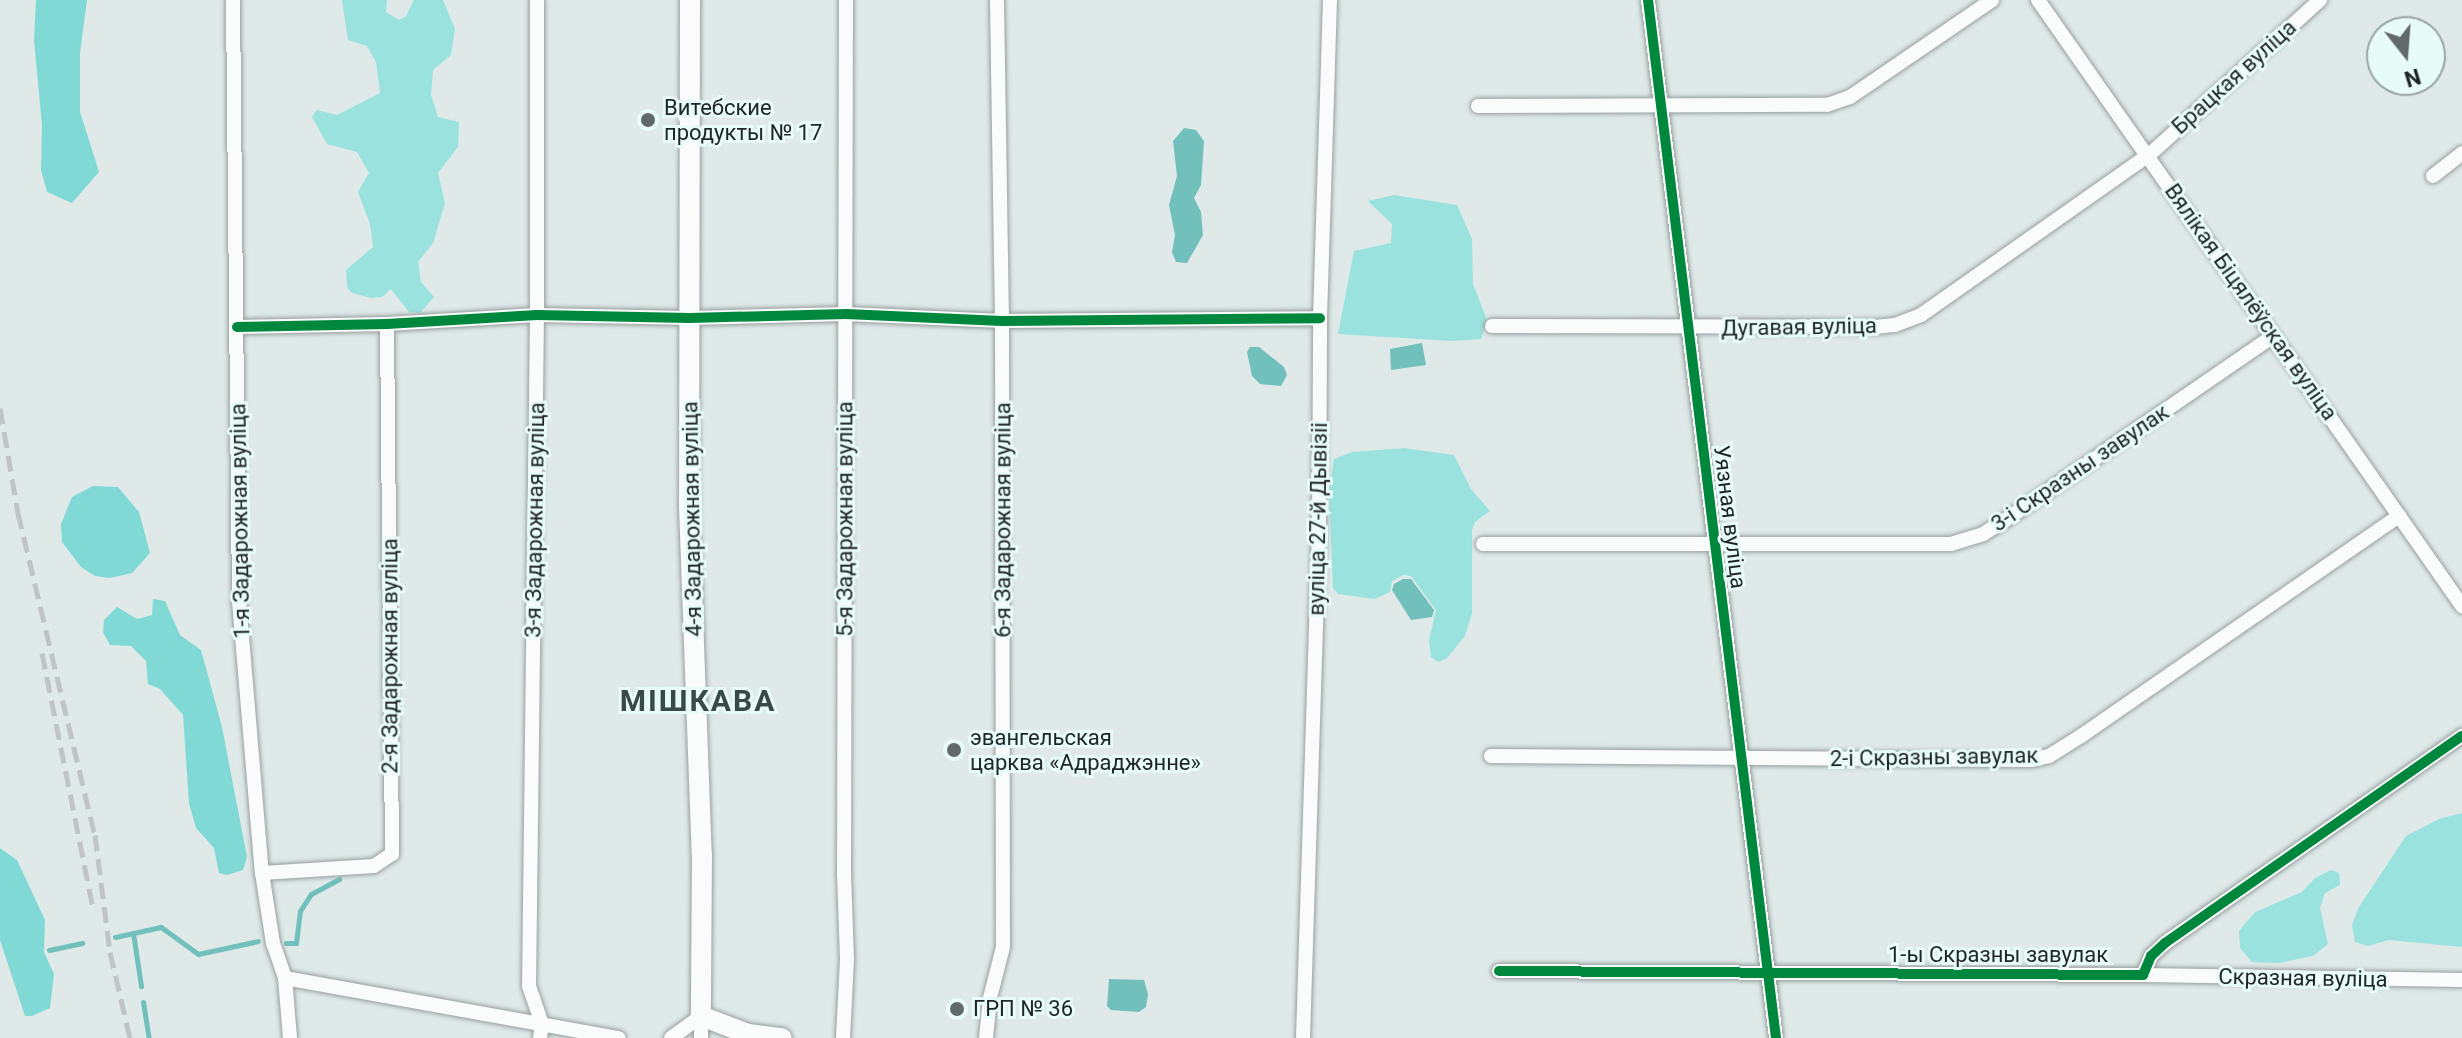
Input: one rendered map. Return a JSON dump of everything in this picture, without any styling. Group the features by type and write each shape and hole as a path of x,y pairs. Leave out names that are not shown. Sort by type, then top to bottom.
{"main road":[{"name":"4-я Задарожная вуліца","path":"690,0 689,507 702,854 701,1016"},
{"path":"701,1016 748,1034 782,1038"}],"street":[{"name":"1-я Задарожная вуліца","path":"233,0 239,601 262,873 273,943 285,978 290,1038"},
{"name":"3-я Задарожная вуліца","path":"537,0 537,315 529,986 541,1031"},
{"name":"5-я Задарожная вуліца","path":"843,1038 847,959 844,875 846,0"},
{"name":"6-я Задарожная вуліца","path":"986,1038 990,998 1003,947 1002,321 997,0"},
{"name":"вуліца 27-й Дывізіі","path":"1303,1038 1319,531 1320,318 1330,0"},
{"name":"Уязная вуліца","path":"1648,0 1686,328 1776,1038"},
{"path":"1478,106 1827,105 1850,97 1992,0"},
{"name":"Вялікая Біцялёўская вуліца","path":"2038,0 2462,606"},
{"name":"Брацкая вуліца","path":"2149,155 2320,0"},
{"path":"2433,176 2462,153"},
{"name":"Дугавая вуліца","path":"1492,326 1875,327 1908,320 1921,315 2149,155"},
{"path":"237,327 387,324 537,315 690,318 846,314 1002,321 1320,318"},
{"name":"2-я Задарожная вуліца","path":"262,873 374,866 392,854 387,324"},
{"name":"3-і Скразны завулак","path":"1483,544 1951,544 1983,534 2273,336"},
{"name":"2-і Скразны завулак","path":"1491,756 2014,761 2049,756 2399,516"},
{"path":"2143,975 2151,956 2165,943 2462,736"},
{"name":"1-ы Скразны завулак","path":"1499,971 2143,975"},
{"name":"Скразная вуліца","path":"2143,975 2462,980"},
{"path":"285,978 541,1031 619,1038"},
{"path":"671,1038 701,1016"},
{"name":"4-я Задарожная вуліца","path":"701,1016 701,1038"}],"shaded area":[{"path":"36,0 87,0 80,53 80,112 99,172 72,203 47,192 41,170 42,125 34,40"},
{"path":"342,0 387,0 386,12 399,20 406,16 414,0 443,0 455,29 451,55 433,70 431,95 438,117 459,122 458,147 438,173 445,203 433,243 418,262 421,282 434,297 420,313 409,312 391,289 382,297 371,298 352,293 347,287 346,270 373,247 370,224 358,192 369,173 357,152 327,144 312,117 317,110 337,115 380,93 376,62 367,46 348,40"},
{"path":"1184,128 1196,130 1204,141 1201,185 1194,198 1201,212 1203,235 1187,263 1176,262 1172,252 1175,235 1169,205 1177,176 1173,141"},
{"path":"1394,195 1457,205 1472,239 1473,284 1487,320 1481,339 1452,341 1338,334 1354,251 1391,243 1392,224 1368,201"},
{"path":"1422,343 1426,365 1391,370 1390,349"},
{"path":"1250,347 1259,347 1284,367 1287,375 1281,386 1260,384 1252,376 1247,352"},
{"path":"1404,448 1454,455 1471,489 1490,511 1475,522 1472,530 1472,613 1465,636 1447,658 1438,662 1431,657 1429,640 1436,610 1411,576 1403,575 1392,581 1390,592 1375,599 1338,594 1333,588 1329,492 1334,459 1352,452"},
{"path":"93,486 118,487 139,512 150,553 132,573 110,578 95,576 81,567 62,542 61,524 72,497"},
{"path":"1411,579 1434,610 1432,617 1411,620 1392,590 1394,584"},
{"path":"153,599 165,601 180,635 201,650 222,727 247,857 243,870 227,875 219,873 214,848 196,828 189,803 183,715 160,689 148,684 146,661 131,646 110,645 103,632 104,620 117,607 137,619 152,615"},
{"path":"2462,813 2462,947 2389,940 2368,946 2355,942 2352,925 2359,907 2406,836 2439,819"},
{"path":"0,848 17,860 45,920 44,952 54,974 50,1008 32,1016 25,1016 0,940"},
{"path":"2331,870 2339,873 2340,885 2325,893 2320,908 2328,944 2313,956 2279,963 2252,962 2240,948 2239,931 2255,912 2302,892 2315,878"},
{"path":"1109,979 1144,980 1148,994 1146,1007 1139,1012 1111,1010 1107,1006"}],"waterway":[{"path":"286,943 296,943 300,911 311,894 339,879"},
{"path":"115,937 161,927 198,954 258,941"},
{"path":"133,933 141,986"},
{"path":"49,950 82,943"},
{"path":"143,1002 149,1038"}],"railway":[{"path":"0,408 18,513 95,835 110,952 130,1038"},
{"path":"42,653 93,908"}],"cycle path":[{"path":"1648,0 1776,1038"},
{"path":"237,327 387,324 537,315 690,318 846,314 1002,321 1320,318"},
{"path":"1499,971 2143,975 2151,956 2165,943 2462,736"}],"place":[{"name":"Витебские продукты № 17","path":"648,120"},
{"name":"эвангельская царква «Адраджэнне»","path":"954,750"},
{"name":"ГРП № 36","path":"957,1009"}],"district":[{"name":"МІШКАВА","path":"698,701"}]}
